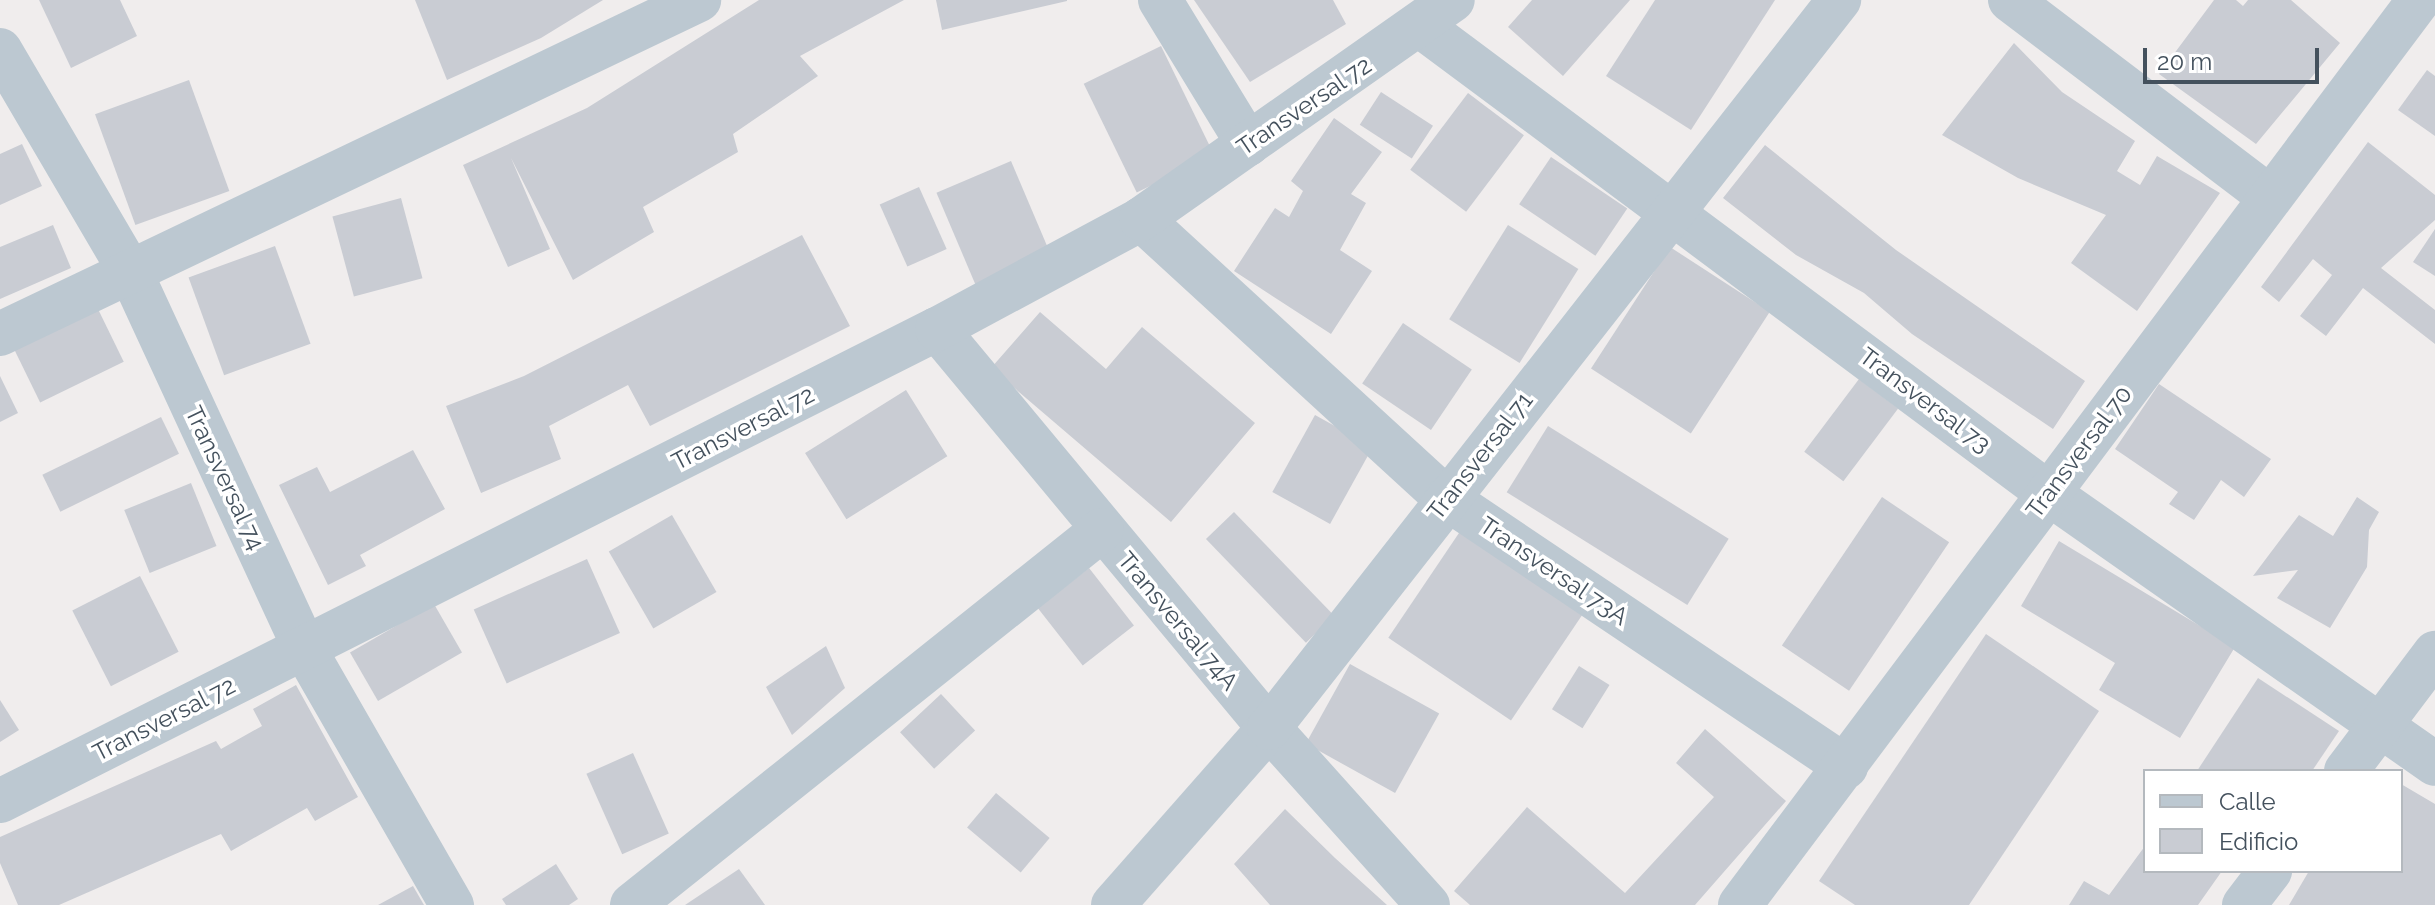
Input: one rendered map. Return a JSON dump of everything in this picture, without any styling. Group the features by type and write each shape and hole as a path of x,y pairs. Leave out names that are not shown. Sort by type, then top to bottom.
{"street":[{"path":"0,334 132,275 699,0"},
{"path":"1160,0 1248,144"},
{"name":"Transversal 71","path":"1113,905 1269,728 1446,498 1839,0"},
{"path":"2010,0 2270,197"},
{"name":"Transversal 70","path":"1740,905 2419,0"},
{"name":"Transversal 72","path":"0,801 937,329 1141,219 1437,13"},
{"name":"Transversal 73","path":"1437,13 1672,211 2048,493 2435,764"},
{"name":"Transversal 74","path":"0,50 132,275 304,648 452,905"},
{"name":"Transversal 73A","path":"1141,219 1446,498 1846,767"},
{"name":"Transversal 74A","path":"937,329 1269,728 1428,905"},
{"path":"632,905 1102,530"},
{"path":"2348,769 2435,653"},
{"path":"2244,905 2268,873"}],"building":[{"path":"39,0 120,0 137,36 71,68"},
{"path":"415,0 603,0 541,38 447,80"},
{"path":"759,0 904,0 800,56 818,76 733,134 738,152 643,207 654,232 573,280 511,158 550,249 508,267 463,165 587,108"},
{"path":"936,0 1067,0 1067,1 942,30"},
{"path":"1194,0 1333,0 1346,24 1250,82"},
{"path":"1532,0 1630,0 1563,76 1508,27"},
{"path":"1655,0 1775,0 1691,130 1606,76"},
{"path":"2214,0 2236,0 2243,6 2248,0 2291,0 2340,43 2256,144 2159,74"},
{"path":"2014,43 2062,92 2135,141 2117,171 2140,185 2157,156 2220,193 2137,311 2071,263 2106,215 2018,178 1942,135"},
{"path":"1161,46 1214,155 1137,192 1084,84"},
{"path":"2427,70 2435,76 2435,136 2398,110"},
{"path":"189,80 229,191 135,225 95,114"},
{"path":"1381,92 1433,126 1412,158 1360,125"},
{"path":"1468,93 1524,135 1466,212 1410,170"},
{"path":"1334,118 1382,152 1351,194 1366,203 1340,250 1372,271 1331,334 1234,271 1275,208 1289,217 1303,191 1291,181"},
{"path":"2368,142 2435,195 2435,220 2381,268 2435,310 2435,344 2363,288 2326,336 2300,316 2332,275 2313,259 2279,302 2261,287"},
{"path":"22,144 42,186 0,205 0,154"},
{"path":"1765,145 1896,250 2085,381 2053,429 1912,334 1864,293 1796,255 1723,198"},
{"path":"1551,157 1627,208 1595,256 1519,204"},
{"path":"1011,161 1050,253 976,285 936,193"},
{"path":"919,187 947,249 907,267 880,204"},
{"path":"401,198 422,278 354,297 332,216"},
{"path":"53,225 71,268 0,299 0,247"},
{"path":"1508,225 1578,269 1520,363 1449,319"},
{"path":"2435,229 2435,276 2413,262"},
{"path":"802,235 850,326 650,426 628,385 549,426 561,459 481,493 446,406 524,376"},
{"path":"275,246 311,344 224,375 189,277"},
{"path":"1670,247 1770,312 1691,433 1591,369"},
{"path":"97,307 124,362 40,403 13,348"},
{"path":"1040,312 1106,369 1142,327 1255,423 1171,522 991,368"},
{"path":"1403,323 1472,369 1431,430 1362,384"},
{"path":"0,376 18,413 0,422"},
{"path":"1859,379 1898,408 1843,481 1804,452"},
{"path":"2159,384 2271,459 2244,497 2221,480 2194,520 2169,504 2178,492 2115,449"},
{"path":"906,390 947,456 846,519 805,453"},
{"path":"1315,415 1373,447 1330,524 1272,492"},
{"path":"161,417 179,454 60,512 42,475"},
{"path":"1548,426 1729,539 1687,605 1507,492"},
{"path":"413,450 445,509 360,555 366,566 328,585 279,485 317,467 330,492"},
{"path":"191,483 216,546 150,573 124,510"},
{"path":"1882,497 1949,542 1849,691 1782,645"},
{"path":"2357,497 2379,512 2369,530 2367,567 2330,628 2277,598 2298,570 2253,576 2299,515 2333,536"},
{"path":"1234,512 1334,616 1306,643 1206,539"},
{"path":"672,515 716,592 653,629 609,552"},
{"path":"1461,530 1584,613 1511,721 1388,638"},
{"path":"2059,541 2235,647 2180,738 2099,690 2115,663 2021,606"},
{"path":"587,559 620,633 507,683 474,609"},
{"path":"1089,568 1134,626 1083,666 1038,608"},
{"path":"140,576 179,652 111,686 72,611"},
{"path":"434,604 462,652 378,701 350,652"},
{"path":"1986,634 2099,711 1969,905 1855,905 1819,881"},
{"path":"826,646 845,688 792,735 766,687"},
{"path":"1350,664 1439,713 1395,793 1306,744"},
{"path":"1579,666 1610,685 1583,728 1552,709"},
{"path":"2258,678 2339,731 2313,769 2198,769"},
{"path":"296,685 358,797 315,821 307,808 231,851 221,834 59,905 18,905 0,863 0,837 216,741 221,749 262,726 253,709"},
{"path":"941,694 975,731 934,769 900,732"},
{"path":"0,700 19,730 0,742"},
{"path":"1705,729 1786,801 1695,905 1470,905 1454,891 1527,807 1625,893 1714,797 1676,763"},
{"path":"633,753 669,833 622,854 586,774"},
{"path":"2403,785 2435,804 2435,905 2289,905 2308,873 2403,873"},
{"path":"996,793 1050,838 1021,872 967,827"},
{"path":"1285,809 1387,905 1270,905 1234,864"},
{"path":"2143,849 2143,873 2221,873 2198,905 2069,905 2084,881 2109,895"},
{"path":"556,864 578,899 569,905 506,905 502,899"},
{"path":"739,869 765,905 685,905"},
{"path":"413,886 424,905 378,905"}]}
